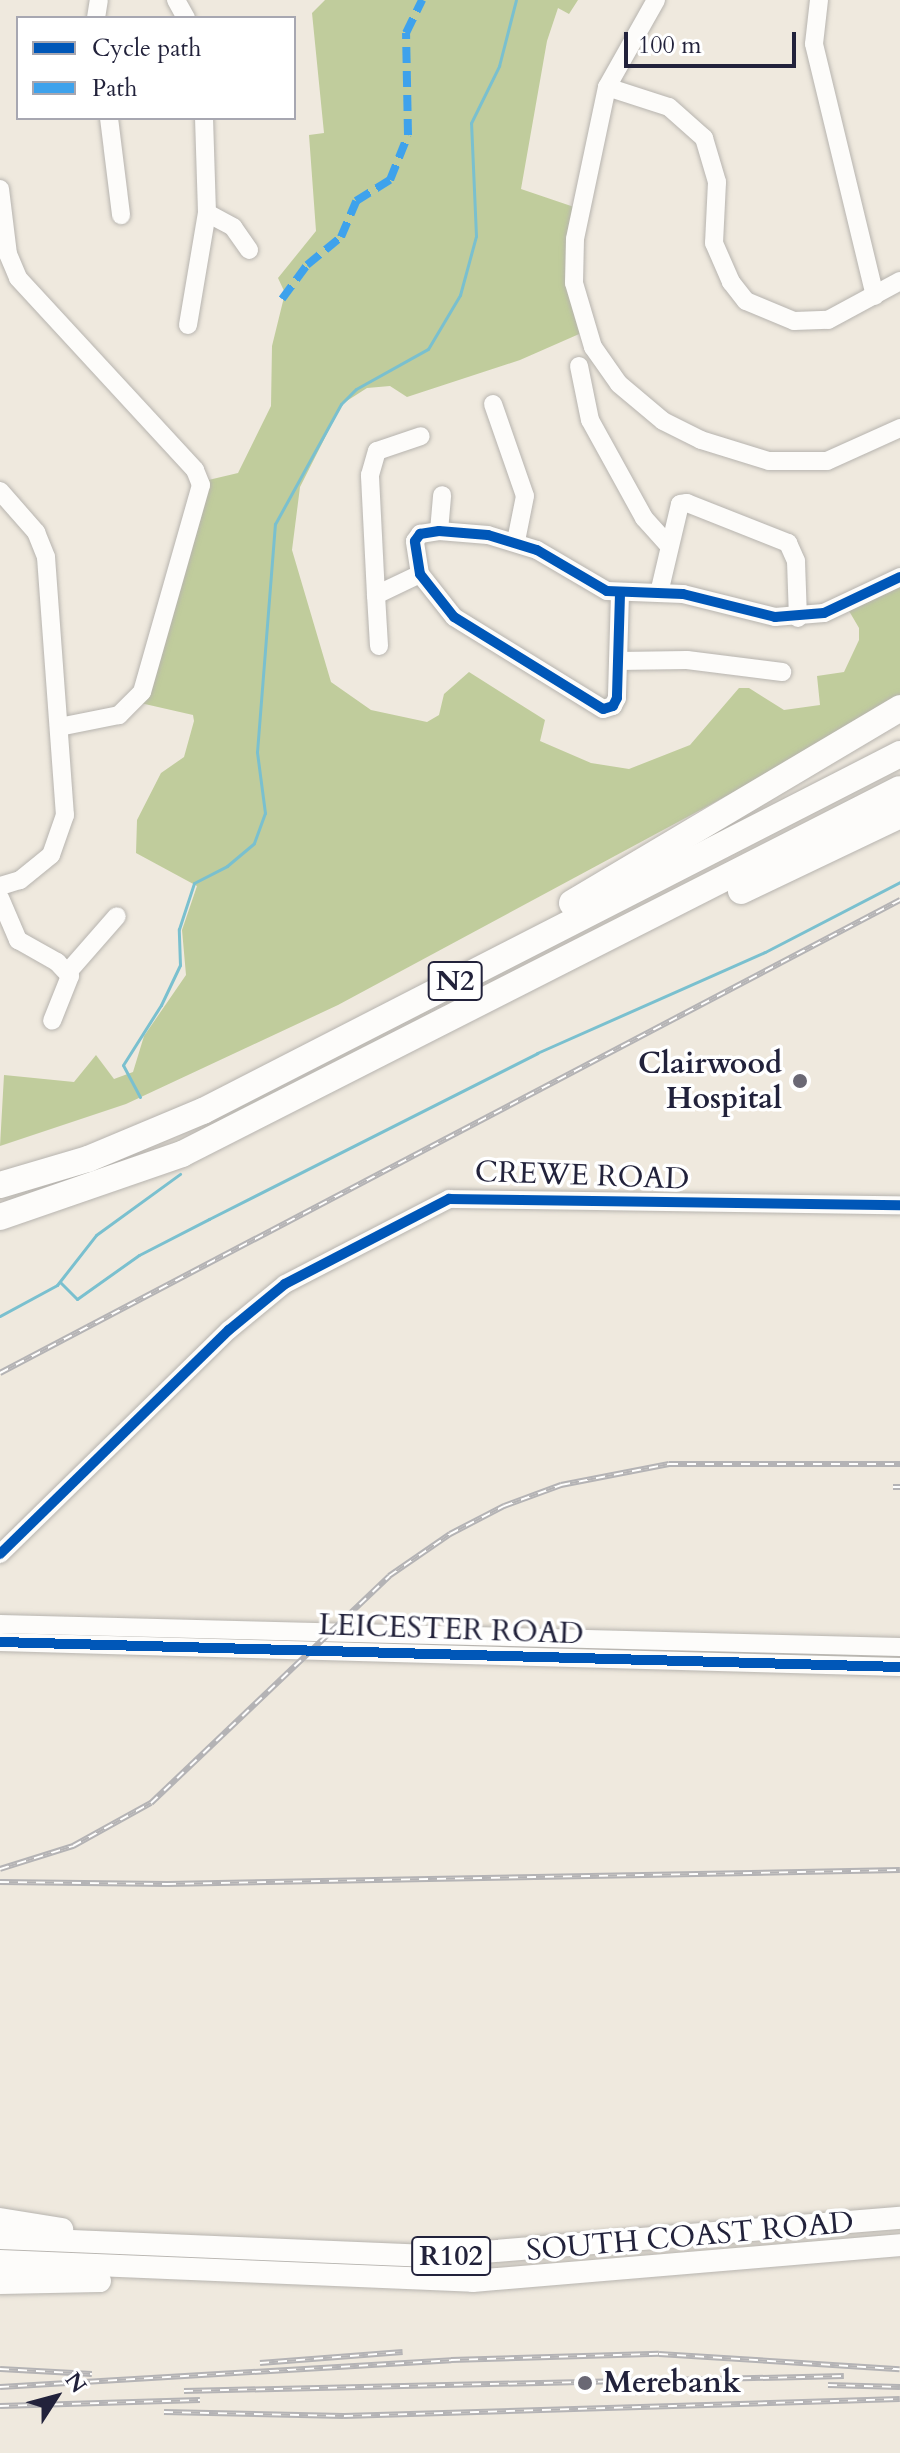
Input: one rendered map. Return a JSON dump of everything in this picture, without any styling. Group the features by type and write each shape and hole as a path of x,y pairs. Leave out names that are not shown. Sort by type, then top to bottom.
{"highway":[{"path":"349,1035 900,708"},
{"name":"N2","path":"0,1185 134,1143 900,754"},
{"name":"N2","path":"0,1217 182,1154 449,1021 900,789"},
{"path":"449,1021 507,1003 900,815"}],"main road":[{"name":"SOUTH COAST ROAD","path":"0,2238 310,2252 488,2255 900,2218"},
{"path":"0,2219 159,2245"},
{"path":"618,2242 620,2270"},
{"name":"SOUTH COAST ROAD","path":"0,2261 311,2277 473,2281 900,2245"},
{"path":"310,2252 311,2277"},
{"path":"0,2283 150,2279 181,2271"}],"street":[{"path":"656,0 607,87 573,264 587,332 619,384 682,431 784,463 847,456 900,428"},
{"path":"819,0 812,33 816,57 875,296"},
{"path":"607,87 669,107 704,138 717,182 714,243 731,282 746,301 777,317 808,322 845,314 900,281"},
{"path":"109,120 121,215"},
{"path":"188,325 207,213 204,120"},
{"path":"0,189 8,254 18,278 195,470 201,485 142,692 119,715 59,727"},
{"path":"207,213 233,227 249,250"},
{"path":"579,366 590,420 644,518 668,545"},
{"path":"493,404 525,496 516,541"},
{"path":"379,646 371,467 382,448 421,436"},
{"path":"0,491 28,520 46,557 65,815 58,842 32,873 0,886"},
{"path":"439,531 442,495"},
{"path":"659,593 668,545 683,502 778,535 788,543 796,561 798,618"},
{"path":"620,594 617,698 609,708 584,701 446,611 420,574 415,541 420,534 439,531 516,541 620,594 659,593 798,618 824,613 900,577"},
{"path":"376,595 420,574"},
{"path":"618,661 687,660 782,672"},
{"path":"0,898 18,940 68,972 71,982 52,1021"},
{"path":"68,972 117,916"},
{"name":"CREWE ROAD","path":"0,1554 229,1330 285,1284 414,1213 461,1196 900,1205"},
{"name":"LEICESTER ROAD","path":"0,1624 147,1636 639,1660 900,1667"},
{"name":"LEICESTER ROAD","path":"0,1642 147,1636 640,1640 900,1647"},
{"path":"639,1660 640,1640"}],"green space":[{"path":"325,0 578,0 569,14 558,8 547,41 521,189 577,208 586,331 520,360 407,397 390,386 367,388 342,404 300,487 292,550 331,682 371,710 427,722 439,715 444,694 469,672 545,720 540,741 591,763 629,769 690,745 739,688 749,688 784,710 820,705 817,676 844,672 859,640 859,628 845,604 900,577 900,696 769,773 338,1005 126,1104 0,1146 4,1075 74,1082 96,1055 114,1079 133,1072 144,1036 186,975 182,930 197,886 136,853 137,820 161,773 184,757 193,715 136,702 200,482 238,473 271,406 272,346 285,293 278,278 316,231 309,135 324,133 312,13"}],"waterway":[{"path":"140,1097 123,1065 161,1005 180,965 179,929 194,883 227,866 254,843 265,813 257,752 275,524 341,404 356,389 428,349 460,295 476,236 471,123 499,66 516,0"},
{"path":"60,1282 77,1299 139,1255 209,1219 537,1053 765,952 900,882"},
{"path":"0,1316 57,1285 96,1235 180,1174"}],"railway":[{"path":"0,1373 900,900"},
{"path":"0,1869 73,1846 151,1803 389,1576 450,1534 504,1506 561,1485 669,1464 900,1464"},
{"path":"893,1487 900,1487"},
{"path":"0,1882 167,1884 900,1870"},
{"path":"260,2363 403,2352"},
{"path":"0,2387 451,2360 659,2354 900,2369"},
{"path":"0,2369 92,2374"},
{"path":"184,2391 844,2376"},
{"path":"828,2385 900,2387"},
{"path":"164,2412 344,2416 900,2399"},
{"path":"0,2406 200,2400"}],"marked path":[{"path":"282,299 307,265 341,237 356,201 390,180 408,135 406,33 422,0"}],"cycle path":[{"path":"620,594 617,698 613,706 603,709 454,617 420,574 415,541 420,534 439,531 488,535 537,550 607,591 683,594 775,617 824,613 900,577"},
{"path":"0,1554 229,1330 285,1284 449,1199 900,1205"},
{"path":"0,1642 900,1667"}],"place":[{"name":"Clairwood Hospital","path":"800,1081"},
{"name":"Merebank","path":"585,2383"}]}
